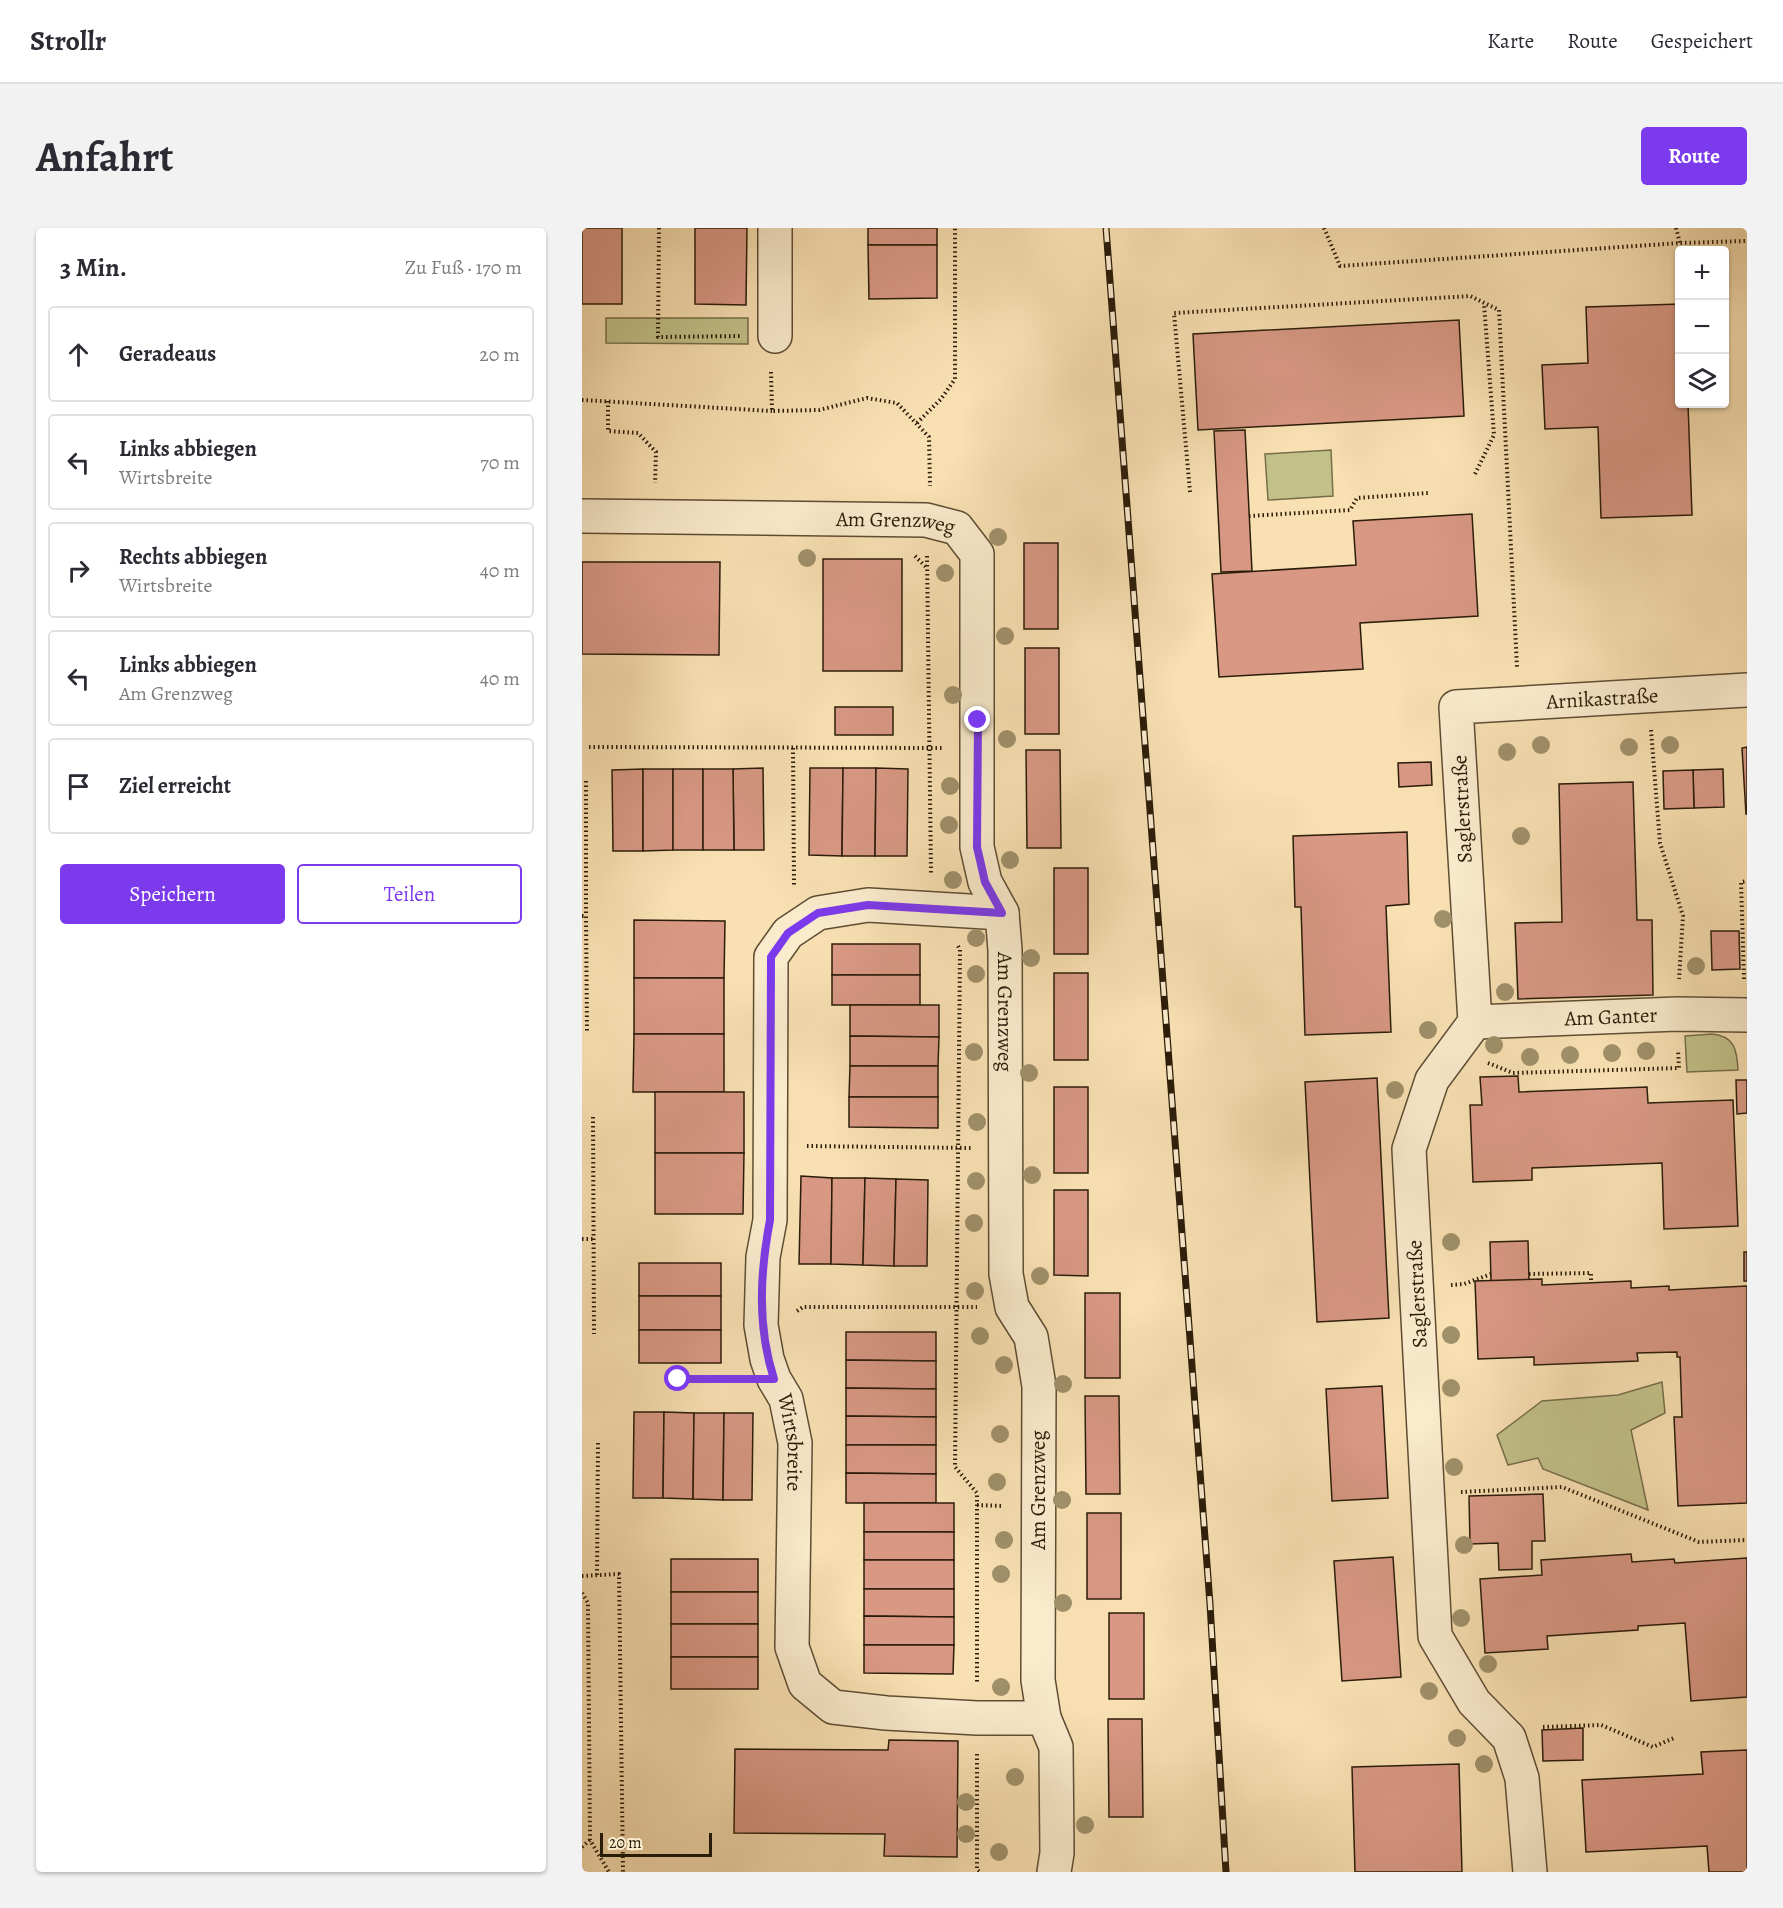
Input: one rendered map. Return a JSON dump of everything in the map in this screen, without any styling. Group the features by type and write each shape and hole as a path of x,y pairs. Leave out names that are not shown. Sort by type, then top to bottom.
{"street":[{"path":"773,350 775,228"},
{"name":"Am Grenzweg","path":"582,516 926,520 957,528 977,554 977,847 985,882 1002,913 1005,950 1006,1274 1012,1306 1031,1337 1039,1386 1038,1680 1044,1718 1056,1747 1057,1853 1054,1872"},
{"name":"Arnikastraße","path":"1456,708 1747,690"},
{"name":"Saglerstraße","path":"1456,708 1475,1022 1432,1080 1409,1149 1435,1636 1474,1702 1509,1738 1522,1778 1530,1872"},
{"name":"Wirtsbreite","path":"1002,913 868,905 818,913 788,933 771,957 770,1220 763,1257 762,1325 774,1379 786,1399 795,1443 792,1647 804,1684 833,1707 886,1713 977,1718 1044,1718"},
{"name":"Am Ganter","path":"1475,1022 1746,1014"}],"path":[{"path":"659,228 658,337 773,350 772,411"},
{"path":"917,423 941,399 956,379 955,228"},
{"path":"1324,228 1340,266 1680,243 1747,242"},
{"path":"1676,228 1680,243"},
{"path":"1190,492 1174,313 1470,296 1499,310 1518,704"},
{"path":"1475,474 1494,435 1484,304"},
{"path":"582,400 772,411 819,410 867,398 897,403 929,436 930,493 926,520 931,748 931,910 960,950 956,1467 977,1493 977,1870 980,1872"},
{"path":"608,401 608,431 638,433 656,452 656,467"},
{"path":"1249,516 1350,510 1357,498 1428,493"},
{"path":"1652,735 1660,843 1683,916 1679,985"},
{"path":"589,747 931,748"},
{"path":"793,748 795,928"},
{"path":"586,781 584,916 587,1032"},
{"path":"1746,1014 1741,882 1747,882"},
{"path":"1475,1022 1476,1058 1513,1073 1679,1068"},
{"path":"593,1117 594,1334"},
{"path":"770,1146 1005,1150"},
{"path":"582,1239 594,1239"},
{"path":"1529,1274 1591,1273 1591,1283"},
{"path":"1464,1284 1491,1275"},
{"path":"803,1307 1012,1306"},
{"path":"678,1379 774,1379"},
{"path":"597,1575 598,1441"},
{"path":"1429,1493 1562,1487 1698,1542 1747,1540"},
{"path":"582,1576 619,1574 623,1872"},
{"path":"582,1593 588,1603 590,1840 609,1872"},
{"path":"1509,1738 1539,1727 1601,1725 1653,1747 1674,1738"},
{"path":"582,1847 590,1840"}],"shaded area":[{"path":"606,318 748,318 748,344 606,343"},
{"path":"1331,450 1333,496 1268,500 1265,454"},
{"path":"1712,1034 1725,1038 1733,1045 1738,1070 1687,1072 1685,1036"},
{"path":"1662,1382 1665,1413 1631,1430 1648,1510 1543,1469 1538,1458 1508,1465 1497,1435 1542,1401 1618,1395"}],"building":[{"path":"582,228 622,228 622,304 582,304"},
{"path":"695,228 747,228 746,305 695,304"},
{"path":"868,228 937,228 937,245 868,245"},
{"path":"868,245 937,245 937,298 869,299"},
{"path":"1675,304 1675,408 1688,408 1692,515 1601,518 1598,427 1545,429 1542,365 1588,363 1586,307"},
{"path":"1459,320 1464,416 1198,430 1193,334"},
{"path":"1245,430 1252,571 1221,572 1214,431"},
{"path":"1472,514 1478,616 1360,623 1363,669 1219,677 1212,574 1356,565 1353,521"},
{"path":"1024,543 1058,543 1058,629 1024,629"},
{"path":"823,559 902,559 902,671 823,671"},
{"path":"582,562 720,562 719,655 582,654"},
{"path":"1025,648 1059,648 1059,734 1025,734"},
{"path":"835,707 893,707 893,735 835,735"},
{"path":"1747,747 1747,814 1746,814 1742,748"},
{"path":"1026,750 1060,750 1061,848 1027,848"},
{"path":"1431,762 1432,785 1399,787 1398,763"},
{"path":"763,768 764,850 734,850 733,769"},
{"path":"810,768 843,768 842,856 809,855"},
{"path":"843,768 876,768 875,856 842,856"},
{"path":"876,768 908,769 907,856 875,856"},
{"path":"643,769 643,851 613,851 612,770"},
{"path":"643,769 673,769 673,850 643,851"},
{"path":"673,769 703,769 703,850 673,850"},
{"path":"703,769 733,769 734,850 703,850"},
{"path":"1723,769 1724,807 1694,808 1693,770"},
{"path":"1693,770 1694,808 1664,809 1663,771"},
{"path":"1633,782 1637,920 1652,920 1653,995 1518,999 1515,923 1562,922 1559,784"},
{"path":"1407,832 1409,904 1386,906 1391,1032 1305,1035 1301,907 1295,907 1293,836"},
{"path":"1054,868 1088,868 1088,954 1054,954"},
{"path":"634,920 725,921 724,978 634,978"},
{"path":"1711,931 1739,931 1740,969 1712,970"},
{"path":"832,944 920,944 920,975 832,975"},
{"path":"1054,973 1088,973 1088,1060 1054,1060"},
{"path":"832,975 920,975 920,1005 832,1005"},
{"path":"634,978 724,978 724,1034 634,1034"},
{"path":"850,1005 939,1005 939,1037 850,1036"},
{"path":"634,1034 724,1034 724,1092 633,1092"},
{"path":"850,1036 939,1037 938,1066 850,1066"},
{"path":"850,1066 938,1066 938,1097 849,1097"},
{"path":"1518,1076 1519,1092 1647,1087 1648,1103 1733,1100 1738,1226 1664,1229 1662,1163 1532,1168 1532,1180 1473,1182 1470,1105 1482,1105 1480,1077"},
{"path":"1377,1078 1389,1318 1317,1322 1305,1082"},
{"path":"1736,1080 1747,1080 1747,1113 1737,1114"},
{"path":"1054,1087 1088,1087 1088,1173 1054,1173"},
{"path":"655,1092 744,1092 744,1153 655,1153"},
{"path":"849,1097 938,1097 938,1128 849,1127"},
{"path":"655,1153 744,1153 743,1214 655,1214"},
{"path":"801,1176 832,1178 831,1264 799,1264"},
{"path":"832,1178 865,1178 863,1265 831,1264"},
{"path":"865,1178 896,1179 894,1266 863,1265"},
{"path":"896,1179 928,1180 927,1266 894,1266"},
{"path":"1054,1190 1088,1190 1088,1276 1054,1275"},
{"path":"1528,1241 1529,1280 1491,1281 1490,1242"},
{"path":"1744,1252 1747,1252 1747,1281 1744,1281"},
{"path":"639,1263 721,1263 721,1296 639,1296"},
{"path":"1542,1279 1542,1285 1631,1281 1631,1288 1669,1286 1669,1290 1747,1286 1747,1503 1678,1506 1674,1417 1682,1417 1680,1357 1677,1357 1677,1352 1637,1353 1638,1361 1534,1365 1534,1357 1478,1359 1475,1281"},
{"path":"1085,1293 1120,1293 1120,1378 1085,1378"},
{"path":"639,1296 721,1296 721,1330 639,1330"},
{"path":"639,1330 721,1330 721,1363 639,1363"},
{"path":"846,1332 936,1332 936,1361 846,1360"},
{"path":"846,1360 936,1361 936,1389 846,1388"},
{"path":"1382,1386 1388,1498 1332,1501 1326,1389"},
{"path":"846,1388 936,1389 936,1417 846,1416"},
{"path":"1085,1396 1119,1396 1120,1494 1086,1494"},
{"path":"634,1412 664,1412 663,1498 633,1498"},
{"path":"664,1412 694,1413 693,1499 663,1498"},
{"path":"694,1413 724,1413 723,1500 693,1499"},
{"path":"724,1413 753,1413 752,1500 723,1500"},
{"path":"846,1416 936,1417 936,1445 846,1445"},
{"path":"846,1445 936,1445 936,1474 846,1473"},
{"path":"846,1473 936,1474 936,1503 846,1503"},
{"path":"1543,1494 1545,1541 1532,1541 1532,1569 1499,1570 1498,1543 1470,1544 1469,1496"},
{"path":"864,1503 954,1503 954,1532 864,1532"},
{"path":"1087,1513 1121,1513 1121,1599 1087,1599"},
{"path":"864,1532 954,1532 954,1560 864,1560"},
{"path":"1631,1554 1632,1562 1674,1559 1675,1563 1747,1558 1747,1697 1691,1701 1685,1623 1638,1626 1638,1630 1547,1636 1548,1649 1485,1653 1480,1579 1542,1575 1541,1560"},
{"path":"1393,1557 1401,1677 1342,1681 1334,1561"},
{"path":"671,1559 758,1559 758,1592 671,1592"},
{"path":"864,1560 954,1560 954,1589 864,1589"},
{"path":"864,1589 954,1589 954,1617 864,1616"},
{"path":"671,1592 758,1592 758,1624 671,1624"},
{"path":"1109,1613 1144,1613 1144,1699 1109,1699"},
{"path":"864,1616 954,1617 954,1645 864,1645"},
{"path":"671,1624 758,1624 758,1657 671,1657"},
{"path":"864,1645 954,1645 953,1674 864,1673"},
{"path":"671,1657 758,1657 758,1689 671,1689"},
{"path":"1108,1719 1142,1719 1143,1817 1109,1817"},
{"path":"1583,1728 1583,1760 1543,1761 1542,1730"},
{"path":"889,1740 958,1741 957,1857 884,1856 885,1834 734,1833 735,1749 888,1750"},
{"path":"1747,1750 1747,1872 1709,1872 1707,1846 1586,1852 1582,1780 1703,1774 1701,1752"},
{"path":"1459,1764 1462,1872 1355,1872 1352,1767"}],"railway":[{"path":"1106,228 1210,1604 1226,1872"}],"route":[{"path":"678,1379 774,1379 767,1359 762,1325 763,1257 770,1220 771,957 788,933 818,913 868,905 1002,913 985,882 977,847 978,720"}]}
